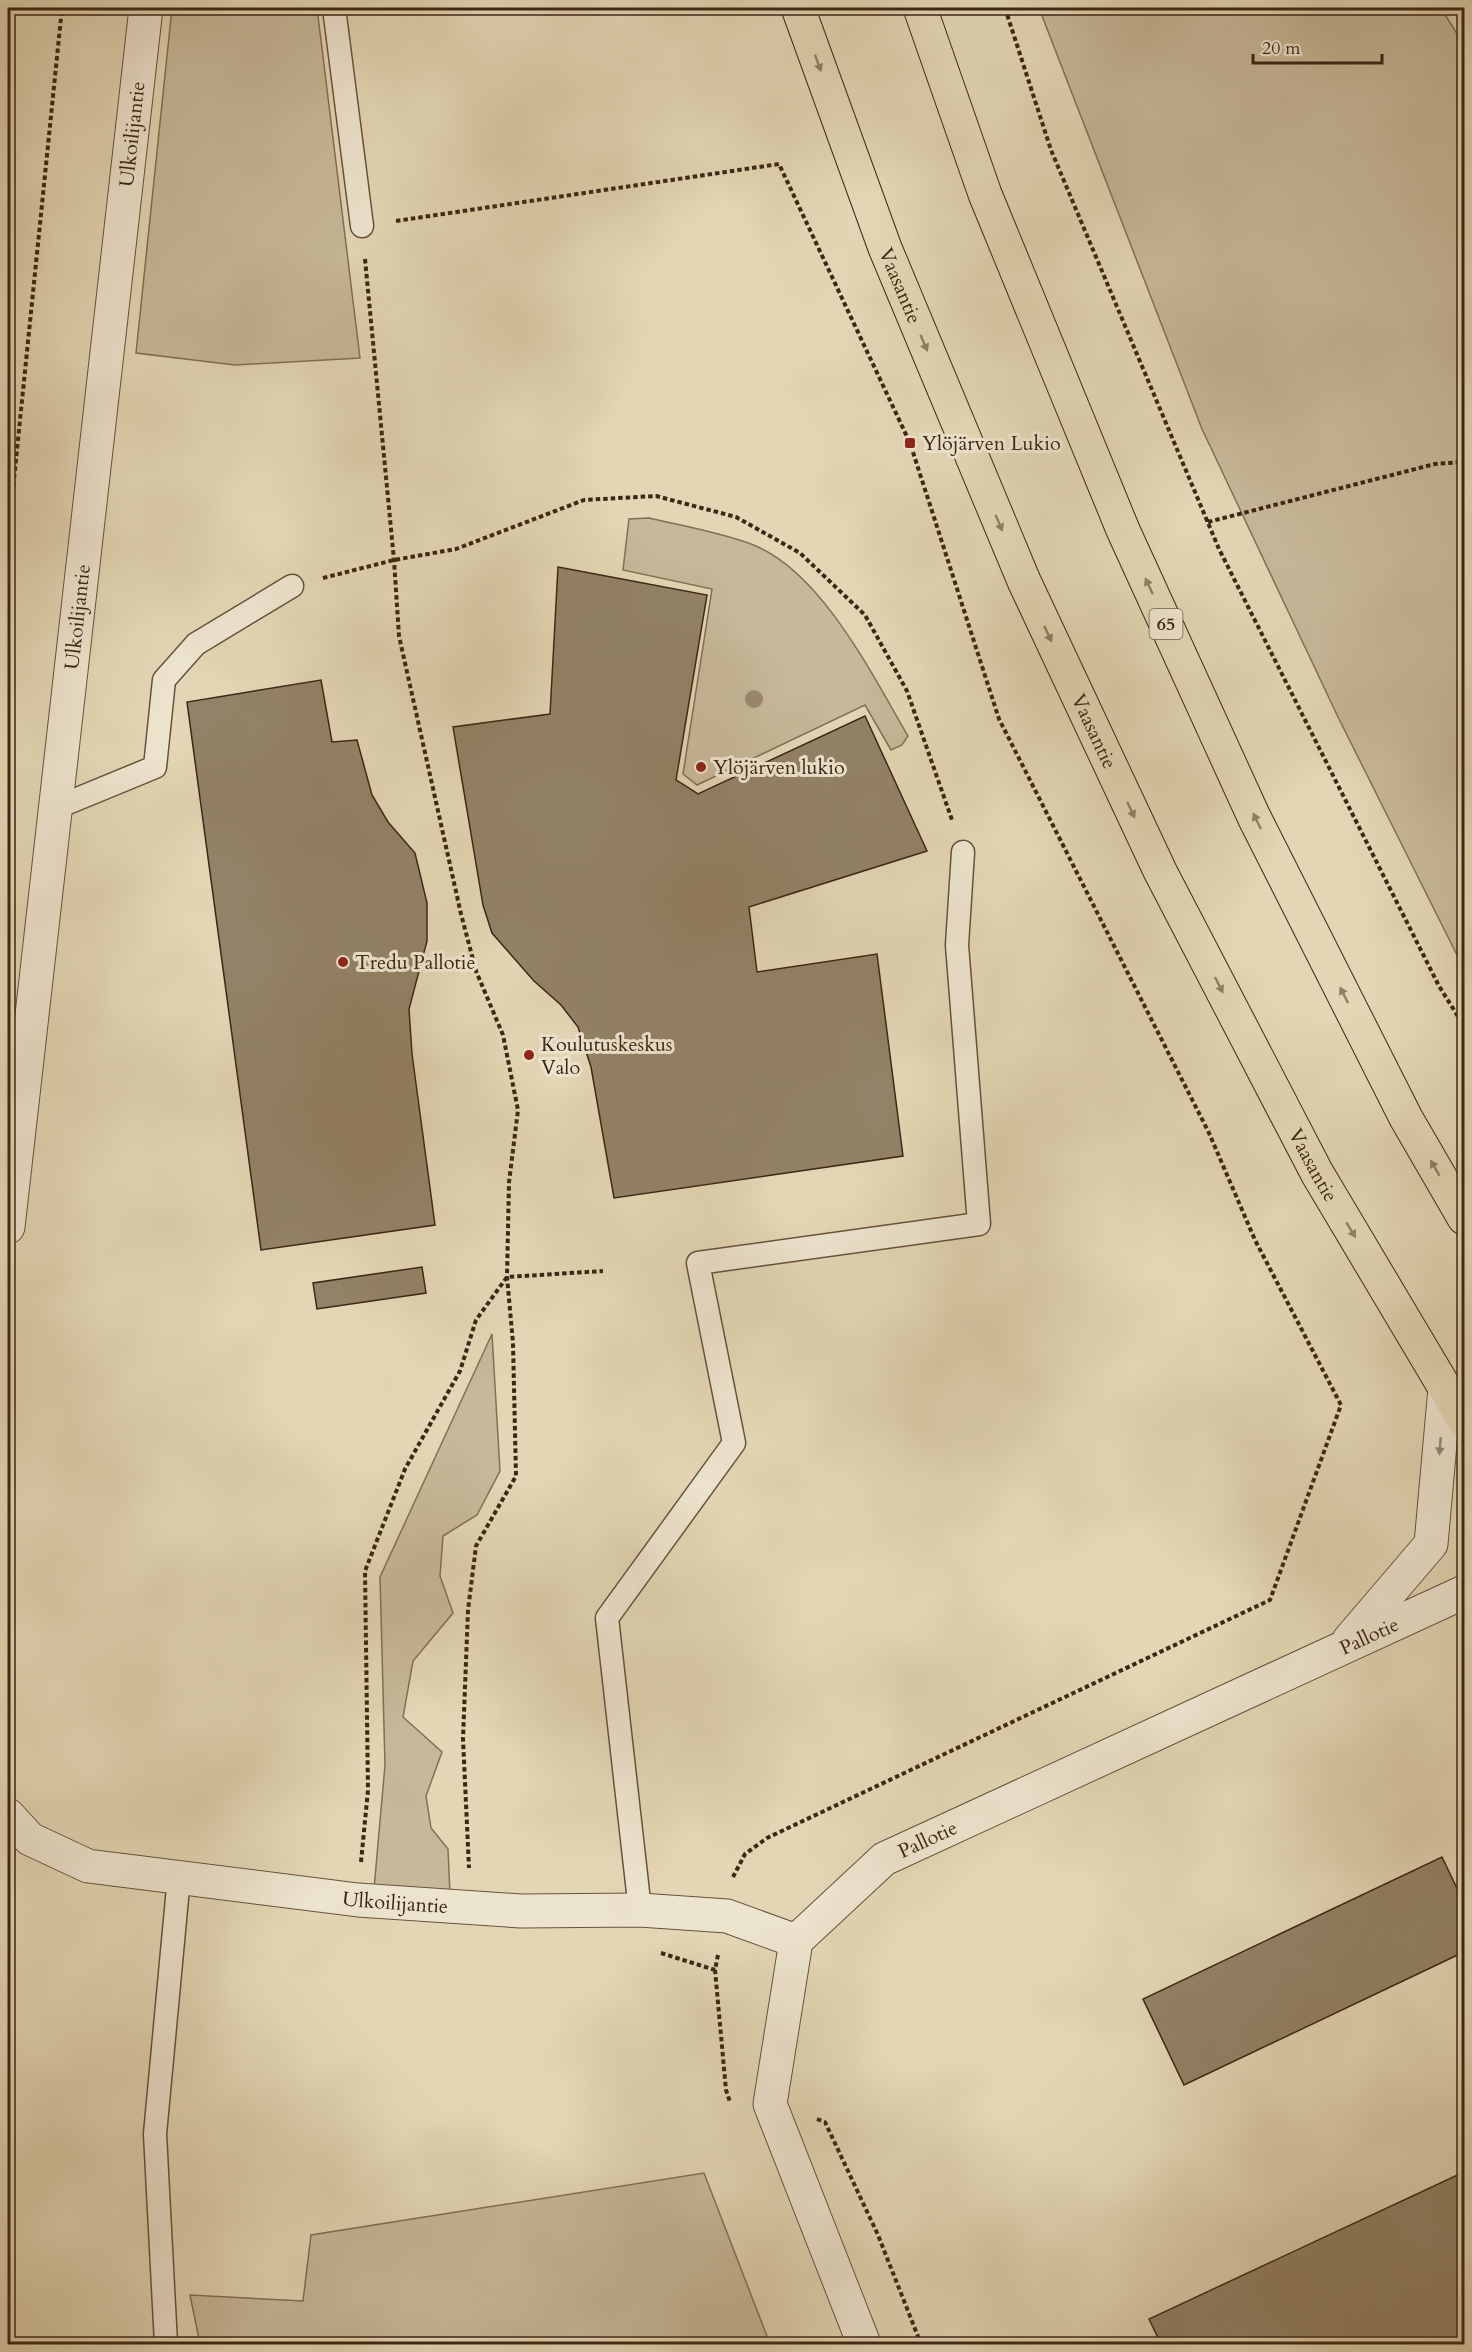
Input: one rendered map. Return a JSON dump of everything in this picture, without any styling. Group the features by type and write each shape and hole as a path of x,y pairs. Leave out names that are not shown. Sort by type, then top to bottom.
{"highway":[{"name":"Vaasantie","path":"798,8 885,248 1029,592 1160,871 1300,1142 1464,1420"},
{"name":"65","path":"920,8 985,194 1123,530 1254,817 1406,1118 1464,1218"}],"street":[{"name":"Ulkoilijantie","path":"8,1227 53,809 146,8"},
{"path":"1344,1647 1431,1544 1445,1388"},
{"name":"Pallotie","path":"796,1941 884,1859 1464,1592"},
{"name":"Ulkoilijantie","path":"8,1815 30,1839 88,1866 358,1900 521,1911 640,1910 727,1916 796,1941"},
{"path":"796,1941 770,2104 864,2344"}],"lane":[{"path":"334,8 362,226"},
{"path":"53,809 154,767 164,680 196,644 292,586"},
{"path":"640,1910 607,1618 734,1443 698,1263 979,1224 957,945 963,852"},
{"path":"166,2344 155,2134 179,1877"}],"path":[{"path":"8,538 62,8"},
{"path":"1005,8 1051,150 1208,522 1439,986 1464,1026"},
{"path":"362,226 394,560 399,636 431,787 476,972 504,1035 518,1110 509,1182 507,1276 513,1343 516,1476 476,1546 468,1610 463,1739 470,1908"},
{"path":"1208,522 1435,464 1464,462"},
{"path":"292,586 394,560 456,549 584,500 656,496 736,517 800,554 865,615 907,691 963,852"},
{"path":"507,1276 603,1271"},
{"path":"358,1900 368,1790 365,1571 405,1469 460,1371 476,1320 507,1276"},
{"path":"734,2112 726,2090 715,1970 734,1873 745,1854 768,1838 826,1808"},
{"path":"878,2235 921,2344"}],"shaded area":[{"path":"172,8 317,8 360,358 235,365 136,353"},
{"path":"1039,8 1441,8 1464,45 1464,969 1338,717 1202,429"},
{"path":"649,518 751,544 776,557 800,576 822,600 861,655 908,736 902,745 891,750 865,705 697,785 683,774 712,589 623,570 629,519"},
{"path":"492,1334 500,1471 477,1515 443,1536 440,1576 453,1613 413,1661 403,1717 442,1752 426,1796 431,1828 448,1849 450,1895 374,1889 385,1765 380,1577"},
{"path":"704,2173 770,2344 200,2344 190,2295 303,2301 311,2235"}],"building":[{"path":"558,567 707,595 676,780 698,794 865,716 927,851 749,907 757,972 877,954 903,1156 614,1198 591,1067 578,1027 561,1005 534,981 492,933 483,905 453,727 550,714"},
{"path":"321,680 332,742 357,740 372,795 388,822 415,853 427,903 427,941 409,1009 412,1054 435,1225 261,1250 187,702"},
{"path":"422,1267 426,1293 317,1309 313,1283"},
{"path":"1442,1857 1464,1903 1464,1952 1184,2085 1143,1999"},
{"path":"1464,2172 1464,2344 1161,2344 1149,2319"}],"place":[{"name":"Ylöjärven Lukio","path":"910,443"},
{"name":"Ylöjärven lukio","path":"701,767"},
{"name":"Tredu Pallotie","path":"343,962"},
{"name":"Koulutuskeskus Valo","path":"529,1055"}]}
